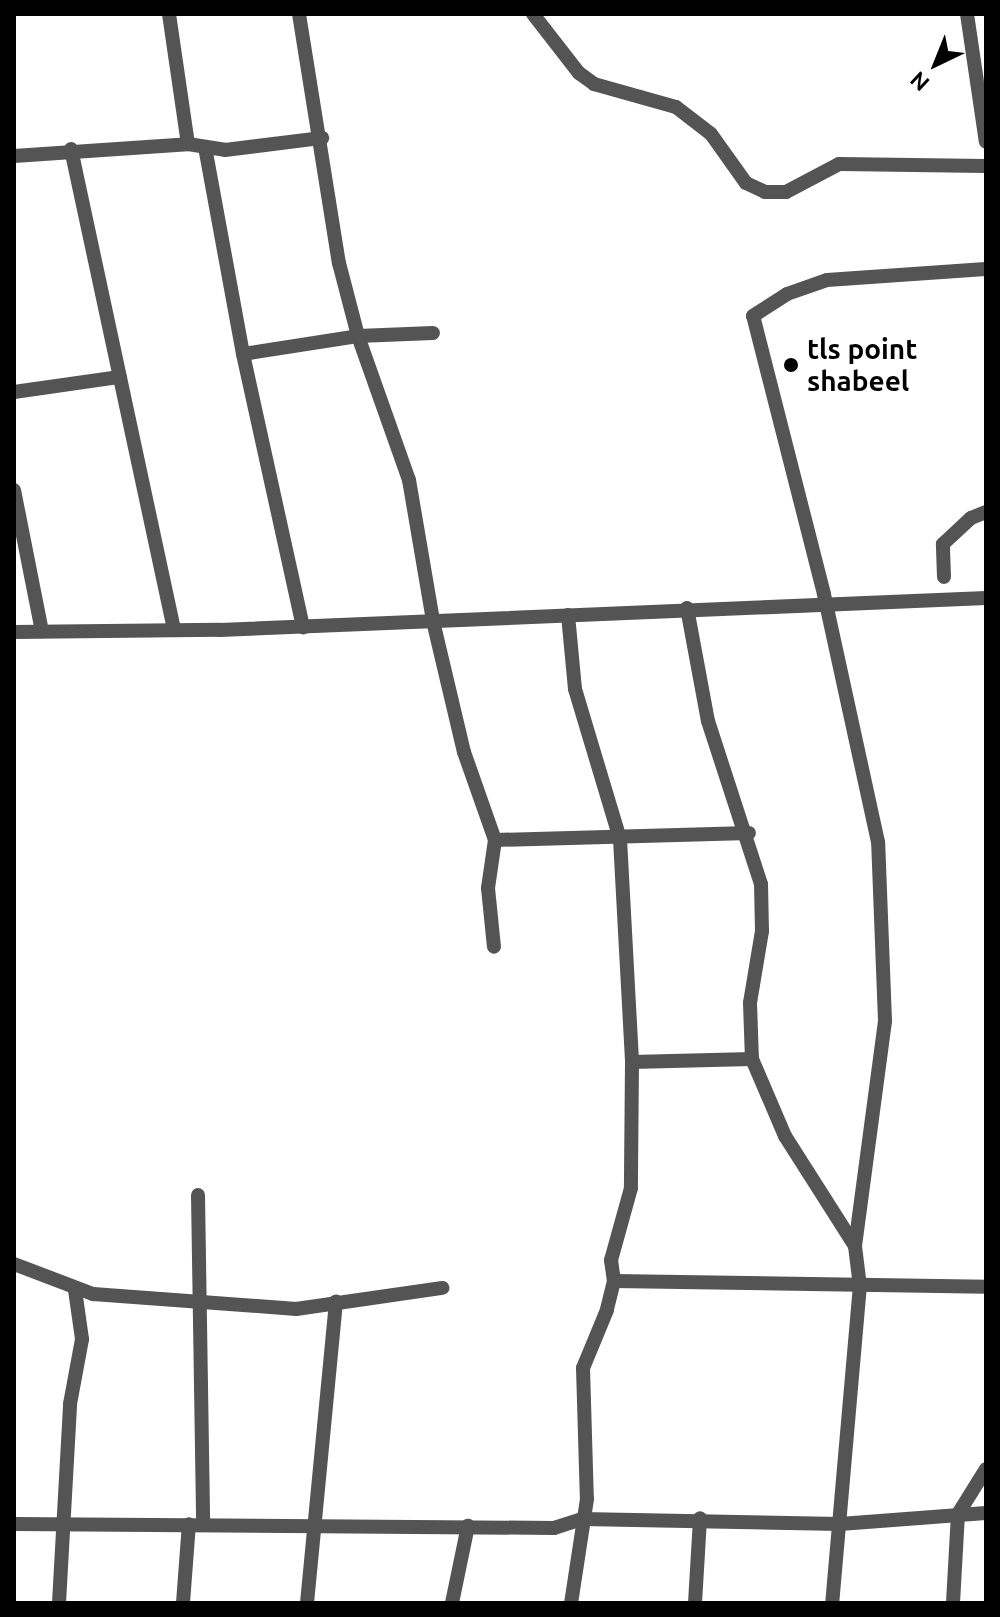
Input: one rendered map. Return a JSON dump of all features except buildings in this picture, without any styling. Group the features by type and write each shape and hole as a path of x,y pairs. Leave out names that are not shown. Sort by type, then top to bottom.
{"street":[{"path":"169,14 188,144"},
{"path":"299,14 322,138 339,263 358,336 409,480 433,621 464,752 495,840 488,888 494,947"},
{"path":"533,14 579,73 594,84 676,107 711,134 746,183 765,192 786,192 839,164 986,166"},
{"path":"967,14 980,60 986,142"},
{"path":"14,156 71,149 188,144 225,150 322,138"},
{"path":"205,147 243,354 303,627"},
{"path":"71,149 174,629"},
{"path":"832,1603 860,1285 855,1246 885,1021 878,842 825,605 753,316 787,294 827,280 986,269"},
{"path":"243,354 358,336 433,333"},
{"path":"14,392 120,377"},
{"path":"14,490 42,631"},
{"path":"944,577 943,544 986,512"},
{"path":"14,632 303,627 687,608 986,598"},
{"path":"687,608 708,721 749,833 761,884 762,915 750,1003 752,1059 785,1136 855,1246"},
{"path":"568,615 575,689 620,839 632,1062 631,1188 611,1260 614,1281 583,1368 587,1499 571,1603"},
{"path":"495,840 620,839 749,833"},
{"path":"632,1062 752,1059"},
{"path":"183,1603 196,1524 203,1302 198,1195"},
{"path":"14,1264 75,1290 296,1309 442,1288"},
{"path":"614,1281 986,1287"},
{"path":"59,1603 70,1404 82,1339 75,1290"},
{"path":"307,1603 336,1301"},
{"path":"953,1603 958,1514 986,1469"},
{"path":"14,1524 554,1528 582,1519 700,1518 840,1524 986,1513"},
{"path":"695,1603 700,1518"},
{"path":"452,1603 468,1526"}],"place":[{"name":"tls point shabeel","path":"791,365"}]}
